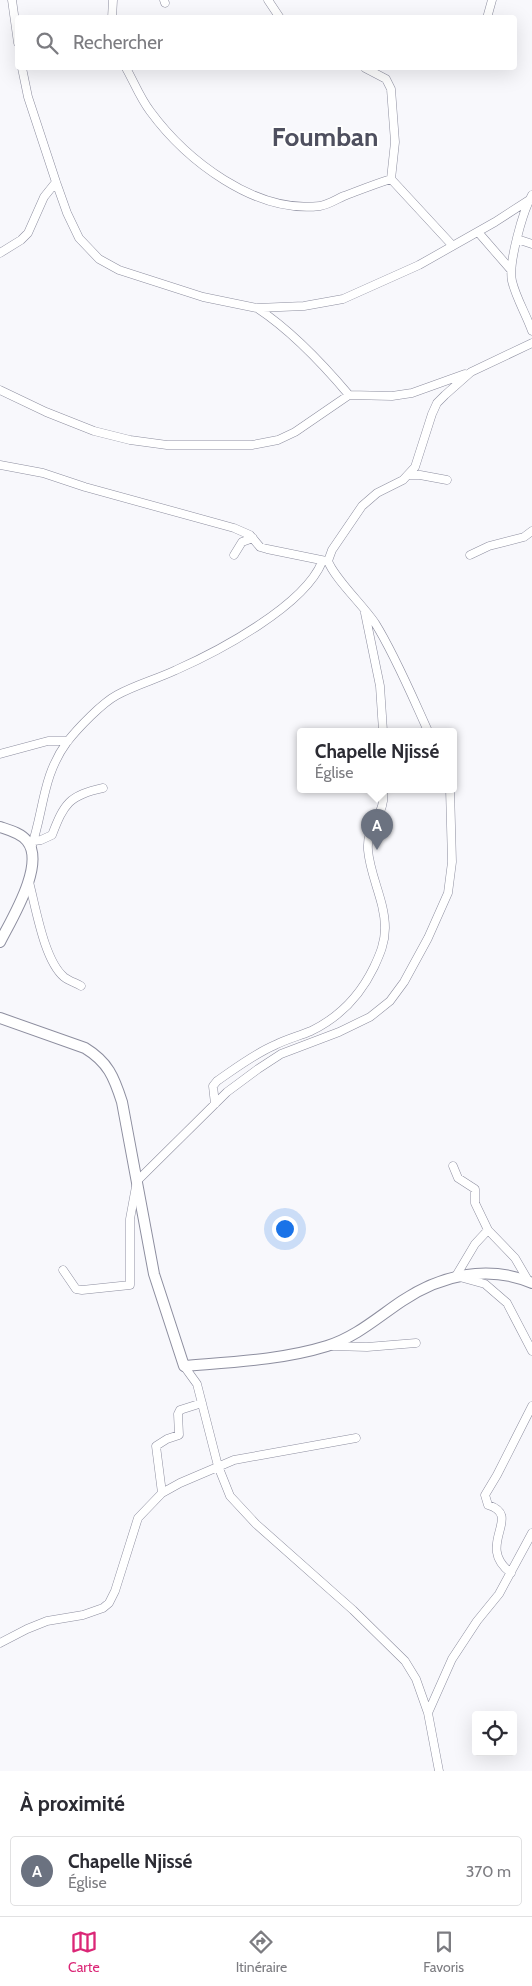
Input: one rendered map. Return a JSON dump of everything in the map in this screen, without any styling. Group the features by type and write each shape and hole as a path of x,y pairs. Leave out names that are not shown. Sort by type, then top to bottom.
{"main road":[{"path":"0,827 21,835 32,845 32,859 25,894 0,942"},
{"path":"0,1018 85,1048 97,1055 115,1079 122,1102 138,1181 154,1274 184,1366 277,1356 327,1346 352,1335 423,1289 456,1276 479,1273 509,1276 530,1282"}],"street":[{"path":"12,0 15,22"},
{"path":"112,15 113,0"},
{"path":"268,0 278,15"},
{"path":"487,15 489,2"},
{"path":"22,70 28,97 66,213 79,238 99,259 119,270 151,282 203,297 257,308 304,306 343,299 420,265 452,245 478,232 530,198"},
{"path":"127,70 149,110 165,130 215,175 236,188 265,199 302,207 322,206 391,178"},
{"path":"369,70 386,79 391,89 395,142 391,178 452,245"},
{"path":"0,252 21,240 28,233 44,198 56,182"},
{"path":"530,198 517,239 511,270 512,280 532,331"},
{"path":"478,232 511,270"},
{"path":"517,239 532,244"},
{"path":"257,308 313,354 349,395"},
{"path":"0,390 46,412 94,431 130,440 167,445 252,445 278,440 295,432 349,395 392,396 412,393 470,372 532,343"},
{"path":"32,845 43,794 55,762 68,741 116,696 179,669 257,627 305,589 362,506 377,493 409,475 417,462 437,403 470,372"},
{"path":"0,465 42,473 85,487 216,522 234,528 253,538 260,547 267,550 325,562 364,607 376,625 427,728"},
{"path":"409,475 447,480"},
{"path":"470,555 489,546 524,538 532,531"},
{"path":"234,555 242,542 253,538"},
{"path":"364,607 380,686 383,728"},
{"path":"0,754 48,741 68,741"},
{"path":"32,845 52,835 59,815 65,805 74,797 103,788"},
{"path":"215,1104 212,1092 213,1086 217,1081 262,1051 324,1024 354,1000 363,989 385,942 385,925 368,848 368,836 383,809 384,793"},
{"path":"63,1270 76,1289 130,1285 130,1219 138,1181 227,1092 258,1069 282,1054 370,1017 390,1000 404,982 428,938 448,893 452,862 450,793"},
{"path":"28,882 46,946 55,966 64,976 82,986"},
{"path":"453,1166 458,1178 475,1190 475,1203 488,1230 514,1258 530,1282"},
{"path":"488,1230 475,1244 456,1276 484,1284 507,1303 532,1351"},
{"path":"327,1346 367,1347 416,1343"},
{"path":"184,1366 197,1384 226,1491 240,1509 353,1610 404,1661 416,1679 428,1713 439,1771"},
{"path":"162,1493 156,1446 160,1442 173,1438 180,1433 178,1419 180,1410 202,1403"},
{"path":"511,1573 500,1563 496,1554 495,1546 502,1523 500,1512 496,1507 488,1505 485,1495 532,1406"},
{"path":"0,1643 47,1621 83,1615 102,1608 109,1603 115,1591 138,1518 162,1493 180,1483 234,1460 356,1438"},
{"path":"428,1713 452,1659 477,1621 499,1594 532,1533"}],"place":[{"name":"Chapelle Njissé","path":"377,850"}],"district":[{"name":"Foumban","path":"325,137"}]}
